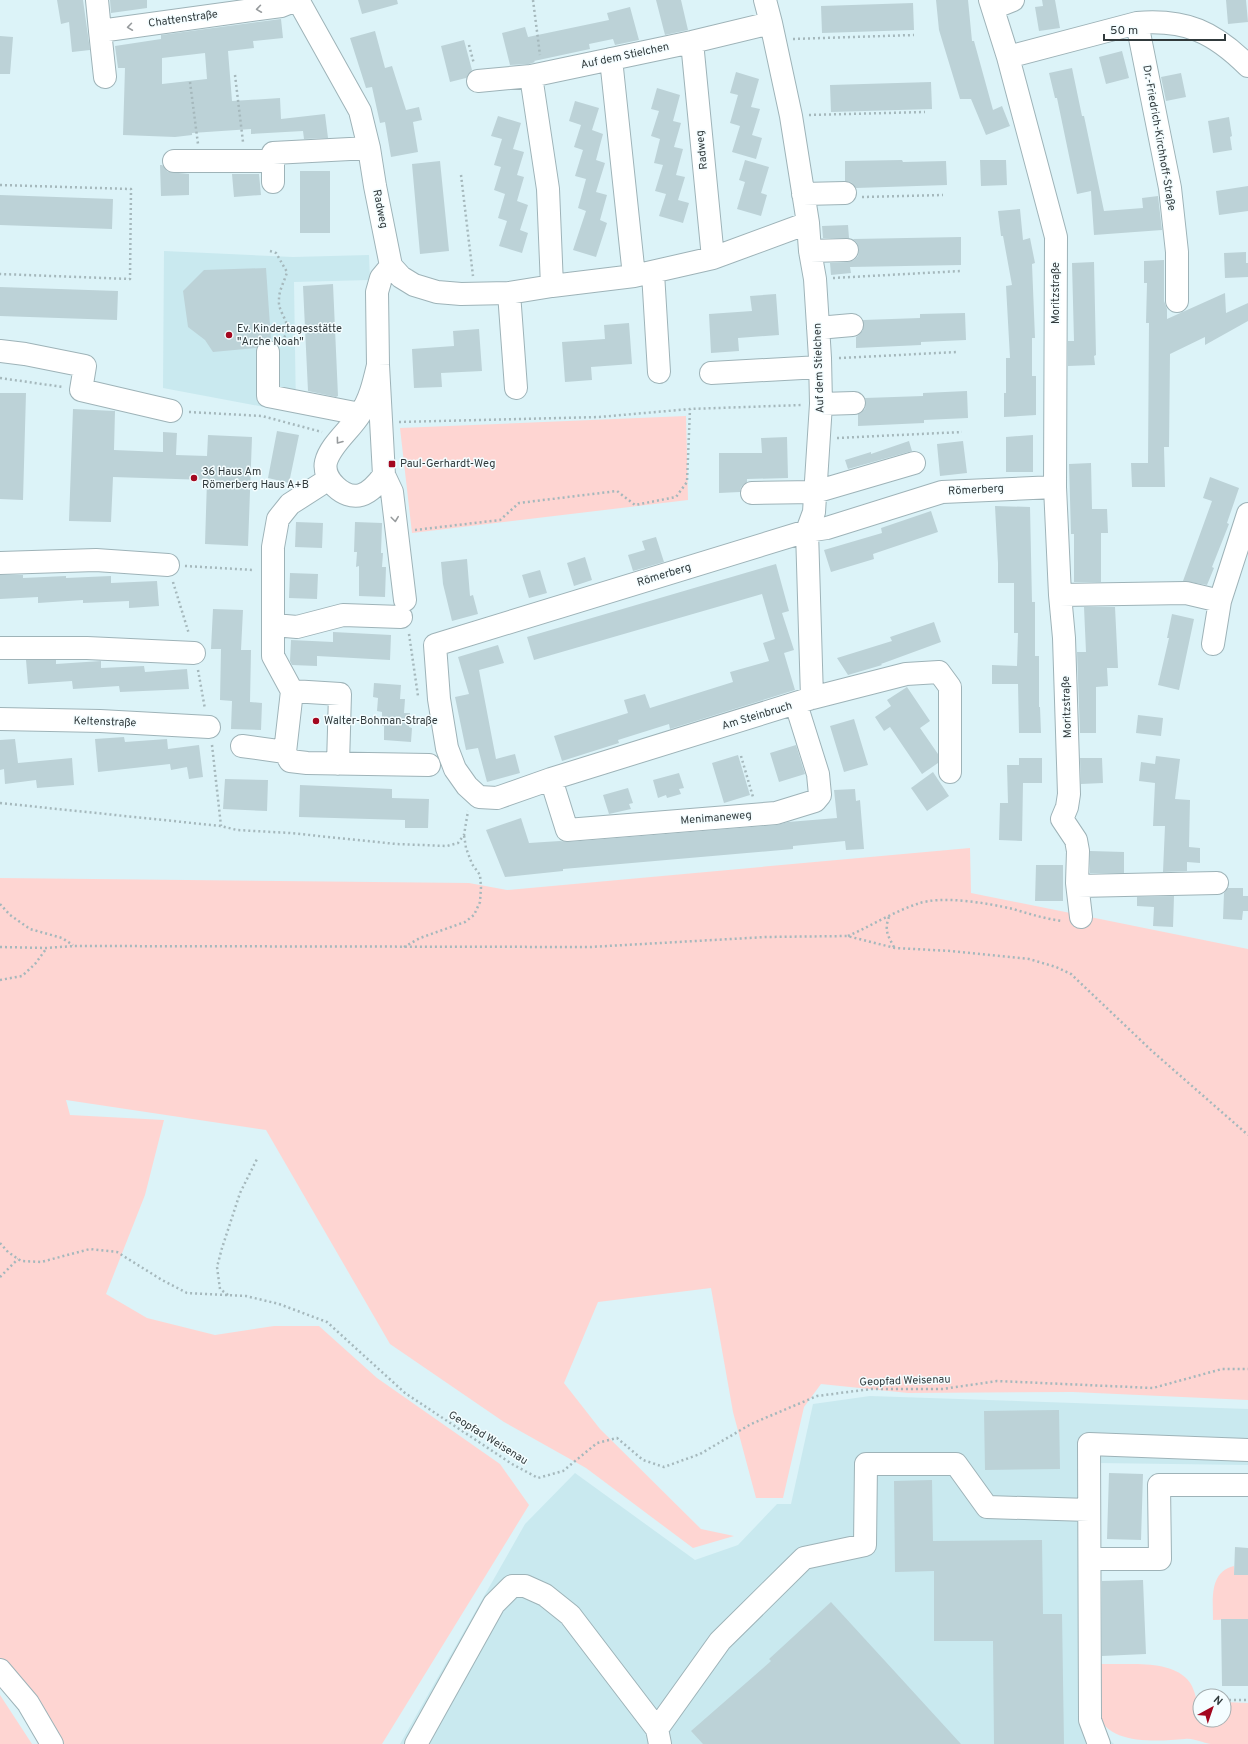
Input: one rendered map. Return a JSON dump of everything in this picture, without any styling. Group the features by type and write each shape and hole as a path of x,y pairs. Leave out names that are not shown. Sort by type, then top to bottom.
{"street":[{"path":"97,0 105,77"},
{"name":"Chattenstraße","path":"100,31 281,6 297,0"},
{"name":"Radweg","path":"297,0 360,111 369,148 391,266"},
{"name":"Auf dem Stielchen","path":"764,0 773,32 791,116 804,194 810,251 815,279 820,363 821,404 814,512 808,531 804,701"},
{"path":"992,4 1013,0"},
{"name":"Moritzstraße","path":"992,4 1008,57 1056,237 1056,486 1060,595 1064,638 1069,794 1067,807 1062,819 1076,840 1078,851 1078,886"},
{"path":"1008,57 1137,23 1158,21 1173,22 1192,27 1210,35 1230,49 1248,66"},
{"name":"Dr.-Friedrich-Kirchhoff-Straße","path":"1137,23 1170,188 1177,252 1177,301"},
{"name":"Auf dem Stielchen","path":"478,81 537,74 692,42 773,32"},
{"name":"Radweg","path":"692,42 713,258"},
{"path":"611,59 659,372"},
{"path":"537,74 548,189 552,286"},
{"path":"174,161 273,165 369,148"},
{"path":"199,152 245,152 273,165"},
{"path":"804,194 845,193"},
{"path":"274,625 297,627 343,615 403,608 397,532 392,492 385,478 378,365 377,292 381,278 391,266 401,277 414,285 438,292 509,293 552,286 643,275 713,258 808,223"},
{"path":"810,251 847,250"},
{"path":"509,293 516,388"},
{"path":"818,328 852,324"},
{"path":"0,350 84,366 81,390 171,411"},
{"path":"268,352 268,396 360,414"},
{"path":"711,373 820,363"},
{"path":"378,365 369,397 360,414 326,461 326,469 329,479 342,491 355,496 370,490 385,478"},
{"path":"821,404 854,403"},
{"path":"752,493 815,492 914,463"},
{"path":"329,479 290,504 278,520 272,546 274,625 273,656 292,691 285,752 290,761 338,764 429,765"},
{"name":"Römerberg","path":"474,800 455,769 447,748 439,700 435,645 808,531 827,528 942,492 1056,486"},
{"path":"1213,644 1220,601 1248,514"},
{"path":"0,564 96,560 168,565"},
{"path":"1060,595 1186,593 1220,601"},
{"path":"0,648 87,648 194,653"},
{"name":"Am Steinbruch","path":"474,800 497,798 551,779 804,701 906,674 939,672 950,687 950,772"},
{"path":"292,691 340,694 338,764"},
{"name":"Menimaneweg","path":"551,779 566,830 776,813 815,801 819,798 818,774 804,701"},
{"name":"Keltenstraße","path":"0,719 100,721 209,727"},
{"path":"242,746 285,752"},
{"path":"1081,917 1078,886 1217,883"},
{"path":"1099,1744 1090,1720 1089,1444 1248,1450"},
{"path":"416,1744 494,1604 512,1586 525,1586 545,1595 570,1615 658,1737 720,1641 804,1558 865,1545 866,1464 956,1464 988,1507 1090,1510"},
{"path":"1090,1559 1160,1559 1159,1485 1248,1485"},
{"path":"0,1670 28,1703 52,1744"}],"path":[{"path":"533,0 537,74"},
{"path":"773,32 914,36"},
{"path":"235,75 245,152"},
{"path":"190,82 199,152"},
{"path":"791,116 925,112"},
{"path":"461,175 475,293"},
{"path":"0,185 131,189 130,279 0,274"},
{"path":"845,193 854,198 943,195"},
{"path":"268,352 276,342 282,340 286,335 287,329 286,318 280,309 279,299 287,272 276,253 270,251"},
{"path":"815,279 961,271"},
{"path":"820,363 958,352"},
{"path":"0,378 81,390"},
{"path":"381,422 458,422 598,417 690,409 821,404"},
{"path":"397,532 500,520 519,503 617,491 635,505 676,497 687,482 690,409"},
{"path":"171,411 262,416 342,437"},
{"path":"819,438 962,432"},
{"path":"741,756 758,814"},
{"path":"0,803 221,826 237,830 290,833 396,844 447,846 458,843 464,835 474,800"},
{"path":"404,947 420,938 465,922 474,915 480,902 480,875 472,864 464,835"},
{"path":"847,936 917,904 943,899 1012,909 1048,920 1081,922 1081,917"},
{"path":"0,904 10,915 30,929 62,938 74,946"},
{"path":"889,917 886,924 886,933 895,948"},
{"path":"0,948 46,948 74,946 590,947 766,937 847,936 895,948 1029,958 1056,967 1071,974 1152,1051 1248,1135"},
{"path":"0,980 22,976 35,964 46,948"},
{"path":"228,1295 220,1289 217,1267 231,1216 240,1193 257,1159"},
{"path":"0,1243 8,1252 18,1259 0,1278"},
{"name":"Geopfad Weisenau","path":"18,1259 21,1261 41,1262 90,1249 117,1252 162,1280 187,1293 246,1296 279,1304 327,1322 404,1393 512,1464 538,1478 563,1471 597,1443 617,1438 642,1460 664,1467 700,1454 751,1424 817,1396 871,1389 943,1389 998,1380 1153,1388 1222,1370 1248,1369"},
{"path":"1232,1700 1248,1700"}],"shaded area":[{"name":"Ev. Kindertagesstätte \"Arche Noah\"","path":"164,251 293,257 369,255 370,280 294,282 296,413 163,388"},
{"path":"686,416 688,500 412,533 400,428"},
{"path":"970,848 971,893 1248,949 1248,1400 1073,1392 908,1393 821,1384 804,1407 783,1498 756,1498 733,1412 711,1288 598,1302 564,1383 600,1429 701,1529 734,1536 693,1548 586,1468 504,1422 390,1344 266,1130 66,1100 70,1115 164,1120 145,1195 106,1294 147,1318 215,1335 274,1326 319,1326 377,1378 500,1464 529,1505 382,1744 59,1744 0,1666 0,878 469,883 507,890"},
{"path":"870,1396 1248,1409 1248,1465 1097,1463 1096,1728 1114,1744 400,1744 525,1524 575,1473 695,1560 738,1545 777,1504 791,1504 813,1404"},
{"path":"1234,1566 1234,1575 1248,1575 1248,1619 1213,1620 1213,1595 1216,1580 1226,1569"},
{"path":"1100,1664 1146,1664 1169,1668 1187,1679 1193,1688 1192,1728 1232,1728 1232,1702 1248,1703 1248,1744 1211,1744 1188,1739 1159,1741 1132,1739 1121,1736 1110,1731 1103,1723 1098,1713 1097,1695"},
{"path":"0,1695 32,1744 0,1744"}],"building":[{"path":"57,0 83,0 90,50 72,52 69,22 61,24"},
{"path":"110,0 147,0 147,8 111,13"},
{"path":"358,0 397,0 398,4 362,14"},
{"path":"656,0 681,0 688,30 665,35"},
{"path":"936,0 968,0 972,41 974,41 993,110 1002,106 1010,126 986,135 971,99 960,99 939,30"},
{"path":"1042,0 1055,0 1060,28 1039,31 1035,7 1043,6"},
{"path":"1226,0 1246,0 1248,22 1228,24"},
{"path":"913,3 914,30 822,33 821,6"},
{"path":"630,7 639,40 615,45 613,39 589,44 590,49 534,61 535,62 529,64 510,65 502,33 525,27 528,37 609,20 607,13"},
{"path":"281,19 283,38 253,41 254,48 228,51 232,101 280,98 281,119 325,114 328,138 304,139 303,131 251,134 251,129 192,133 192,135 175,137 123,135 125,68 118,68 115,46 161,39 161,35","holes":["205,53 207,79 162,84 162,58"]},
{"path":"375,31 385,68 392,66 406,110 419,107 422,120 413,122 418,152 391,157 385,122 380,123 372,87 366,88 350,38"},
{"path":"0,36 13,37 10,74 0,74"},
{"path":"464,40 472,70 466,78 450,82 441,46"},
{"path":"1122,51 1129,78 1106,84 1099,57"},
{"path":"1072,68 1082,116 1084,116 1104,211 1143,208 1142,198 1158,196 1162,230 1094,235 1091,191 1077,194 1057,98 1055,98 1049,73"},
{"path":"736,72 759,79 751,107 760,109 752,135 762,138 756,159 732,152 740,126 730,123 738,95 730,93"},
{"path":"1181,73 1186,97 1166,101 1161,77"},
{"path":"931,82 932,109 831,112 830,85"},
{"path":"657,88 680,95 673,121 681,123 674,147 683,149 676,175 685,177 678,200 689,203 683,223 659,216 666,194 655,191 663,165 654,163 660,139 651,136 659,111 651,109"},
{"path":"575,101 599,108 592,130 603,134 596,160 605,163 596,192 607,195 600,220 607,223 596,257 573,250 586,211 578,208 586,179 575,176 583,150 574,147 581,125 569,121"},
{"path":"498,116 521,123 513,149 524,152 517,175 524,177 517,201 528,205 520,230 528,233 522,253 499,246 507,221 498,218 505,194 494,190 501,167 494,165 502,139 491,136"},
{"path":"1229,117 1232,136 1230,137 1232,150 1213,153 1208,121"},
{"path":"745,160 769,167 761,193 767,195 761,216 737,209 745,182 739,180"},
{"path":"902,160 903,162 946,161 947,185 856,188 851,182 845,181 845,161"},
{"path":"980,160 1006,160 1007,185 981,186"},
{"path":"440,161 449,251 420,254 412,164"},
{"path":"160,165 162,165 168,172 189,174 189,195 161,196"},
{"path":"300,171 330,171 330,233 300,233"},
{"path":"232,174 259,174 261,195 234,197"},
{"path":"1248,186 1248,211 1219,215 1216,191"},
{"path":"0,195 113,199 112,229 0,225"},
{"path":"1020,209 1023,240 1030,238 1035,263 1032,264 1035,338 1032,338 1032,376 1036,376 1036,415 1004,417 1006,358 1010,358 1006,286 1012,285 1003,236 1001,236 998,211"},
{"path":"848,225 849,238 823,238 822,226"},
{"path":"961,237 961,265 850,267 851,273 831,275 830,263 848,262 854,260 858,256 859,249 857,243 853,239"},
{"path":"1246,252 1248,277 1225,278 1224,253"},
{"path":"1164,260 1164,301 1167,309 1167,319 1225,293 1226,313 1248,303 1248,321 1205,345 1205,337 1170,354 1169,447 1164,447 1165,487 1132,487 1131,463 1148,463 1149,323 1146,323 1147,283 1144,283 1144,261"},
{"path":"1094,262 1095,365 1068,366 1068,341 1074,341 1072,263"},
{"name":"Ev. Kindertagesstätte \"Arche Noah\"","path":"266,268 271,340 262,341 257,348 213,352 205,340 188,327 183,291 204,270"},
{"path":"333,284 338,396 336,397 308,391 303,286"},
{"path":"0,287 118,291 117,320 0,316"},
{"path":"776,294 779,335 738,338 739,351 711,353 709,314 752,311 750,296"},
{"path":"965,313 966,340 921,342 921,345 856,348 856,337 863,330 863,320 920,318 920,314"},
{"path":"629,323 632,364 591,367 592,380 565,382 562,342 605,339 604,325"},
{"path":"479,329 482,371 441,373 442,387 414,388 412,349 454,346 453,331"},
{"path":"967,391 968,418 924,420 924,423 858,426 858,414 865,409 865,398 923,396 923,393"},
{"path":"0,393 26,393 23,500 0,499"},
{"name":"36 Haus Am Römerberg Haus A+B","path":"73,409 115,411 114,450 163,452 163,432 177,433 176,455 207,456 208,435 252,437 248,546 205,544 207,480 113,477 111,522 69,521"},
{"path":"277,431 299,435 289,483 268,478"},
{"path":"1033,435 1033,472 1006,472 1006,437"},
{"path":"787,437 788,478 747,479 747,482 741,487 740,492 719,493 719,453 762,453 761,438"},
{"path":"909,441 912,451 848,469 845,460 871,452 871,454"},
{"path":"963,441 967,473 940,476 937,444"},
{"path":"1091,463 1092,509 1107,509 1108,533 1101,533 1101,582 1074,582 1074,534 1071,534 1069,464"},
{"path":"1210,477 1239,488 1227,523 1229,524 1212,567 1214,568 1207,585 1183,581 1212,501 1203,498"},
{"path":"995,506 1030,507 1032,602 1035,602 1035,656 1039,656 1039,707 1041,733 1019,733 1018,684 992,684 992,665 1017,666 1018,633 1014,633 1014,583 998,583"},
{"path":"931,511 938,532 873,554 874,559 831,572 824,550 882,533 881,528"},
{"path":"296,522 323,523 322,548 295,547"},
{"path":"355,522 382,523 382,567 386,567 385,597 359,596 359,566 356,567 357,552 354,552"},
{"path":"656,537 664,562 633,571 628,555 645,550 642,541"},
{"path":"585,557 592,580 574,586 567,563"},
{"path":"467,559 470,596 473,595 478,614 452,621 443,584 441,562"},
{"path":"776,564 789,611 782,613 794,650 784,653 795,690 670,729 669,724 618,740 619,743 562,761 554,736 628,713 624,700 645,694 650,708 733,682 730,672 769,661 763,643 775,639 762,594 534,660 527,637"},
{"path":"540,570 547,593 529,598 522,575"},
{"path":"290,573 318,574 317,599 289,598"},
{"path":"0,575 23,575 23,578 111,576 111,583 157,581 159,606 129,608 129,601 83,603 83,600 38,603 38,597 0,599"},
{"path":"1084,607 1115,607 1118,668 1107,668 1108,686 1096,687 1096,733 1080,733 1077,652 1086,652"},
{"path":"213,609 243,610 241,650 251,650 250,702 262,703 261,730 231,729 232,701 220,700 221,649 211,649"},
{"path":"1172,614 1194,619 1179,690 1158,685 1169,638 1167,638"},
{"path":"934,622 941,642 881,664 882,665 848,675 837,658 892,641 890,637"},
{"path":"333,632 391,635 390,660 317,656 317,666 292,665 290,661 291,640 333,642"},
{"path":"498,645 504,663 479,670 496,759 515,754 520,773 487,782 478,748 466,750 455,697 469,694 458,657"},
{"path":"26,660 56,660 56,664 101,661 101,668 144,666 145,672 187,669 189,689 120,692 119,686 73,689 72,681 28,684"},
{"path":"374,683 401,685 400,699 405,699 404,713 410,713 409,727 412,728 411,742 384,740 382,712 377,711 378,698 373,697"},
{"path":"907,687 930,721 920,728 938,754 938,763 922,774 890,727 884,731 875,717 891,706 887,700"},
{"path":"1138,715 1163,718 1161,736 1136,733"},
{"path":"854,719 868,765 844,772 830,726"},
{"path":"124,737 125,742 167,739 168,749 199,745 203,777 189,779 187,767 171,770 170,764 98,772 95,739"},
{"path":"15,739 18,763 72,758 74,785 37,788 36,780 5,784 4,769 0,770 0,740"},
{"path":"796,745 805,774 779,782 770,753"},
{"path":"738,755 750,795 724,803 712,763"},
{"path":"1156,756 1180,759 1175,799 1190,800 1189,847 1200,848 1200,863 1187,862 1187,871 1163,872 1165,826 1153,826 1155,783 1139,781 1141,762 1155,764"},
{"path":"1019,758 1042,758 1042,783 1023,783 1022,841 999,840 1000,803 1008,803 1007,765 1019,765"},
{"path":"1080,758 1102,758 1103,783 1081,784"},
{"path":"933,772 949,796 927,811 911,788"},
{"path":"679,773 684,788 679,789 681,794 667,798 666,795 658,798 653,780"},
{"path":"225,779 268,780 267,811 223,809"},
{"path":"300,785 392,789 392,798 429,799 428,828 405,828 405,820 299,817"},
{"path":"628,788 633,803 629,804 631,809 609,814 603,795"},
{"path":"855,789 856,801 860,800 864,849 846,850 845,841 793,846 793,849 563,869 563,871 505,877 486,830 521,818 529,843 560,841 568,842 777,825 788,822 837,818 834,790"},
{"path":"1090,851 1124,852 1124,873 1090,873"},
{"path":"1036,865 1063,865 1063,901 1035,901"},
{"path":"1228,888 1243,888 1243,896 1248,896 1248,911 1243,911 1242,920 1223,919 1224,893"},
{"path":"1174,896 1173,927 1153,926 1154,907 1137,906 1137,897"},
{"path":"1059,1410 1060,1469 985,1470 984,1411"},
{"path":"1109,1473 1143,1474 1141,1540 1107,1539"},
{"path":"932,1480 933,1541 1042,1540 1043,1614 1062,1614 1064,1744 994,1744 993,1641 934,1641 934,1571 895,1572 894,1481"},
{"path":"1235,1547 1248,1548 1248,1575 1234,1575"},
{"path":"1143,1580 1146,1654 1102,1656 1102,1581"},
{"path":"831,1602 961,1744 703,1744 691,1731 771,1661 769,1659"},
{"path":"1221,1619 1248,1619 1248,1686 1222,1686"}],"place":[{"name":"Ev. Kindertagesstätte \"Arche Noah\"","path":"229,335"},
{"name":"Paul-Gerhardt-Weg","path":"392,464"},
{"name":"36 Haus Am Römerberg Haus A+B","path":"194,478"},
{"name":"Walter-Bohman-Straße","path":"316,721"}]}
